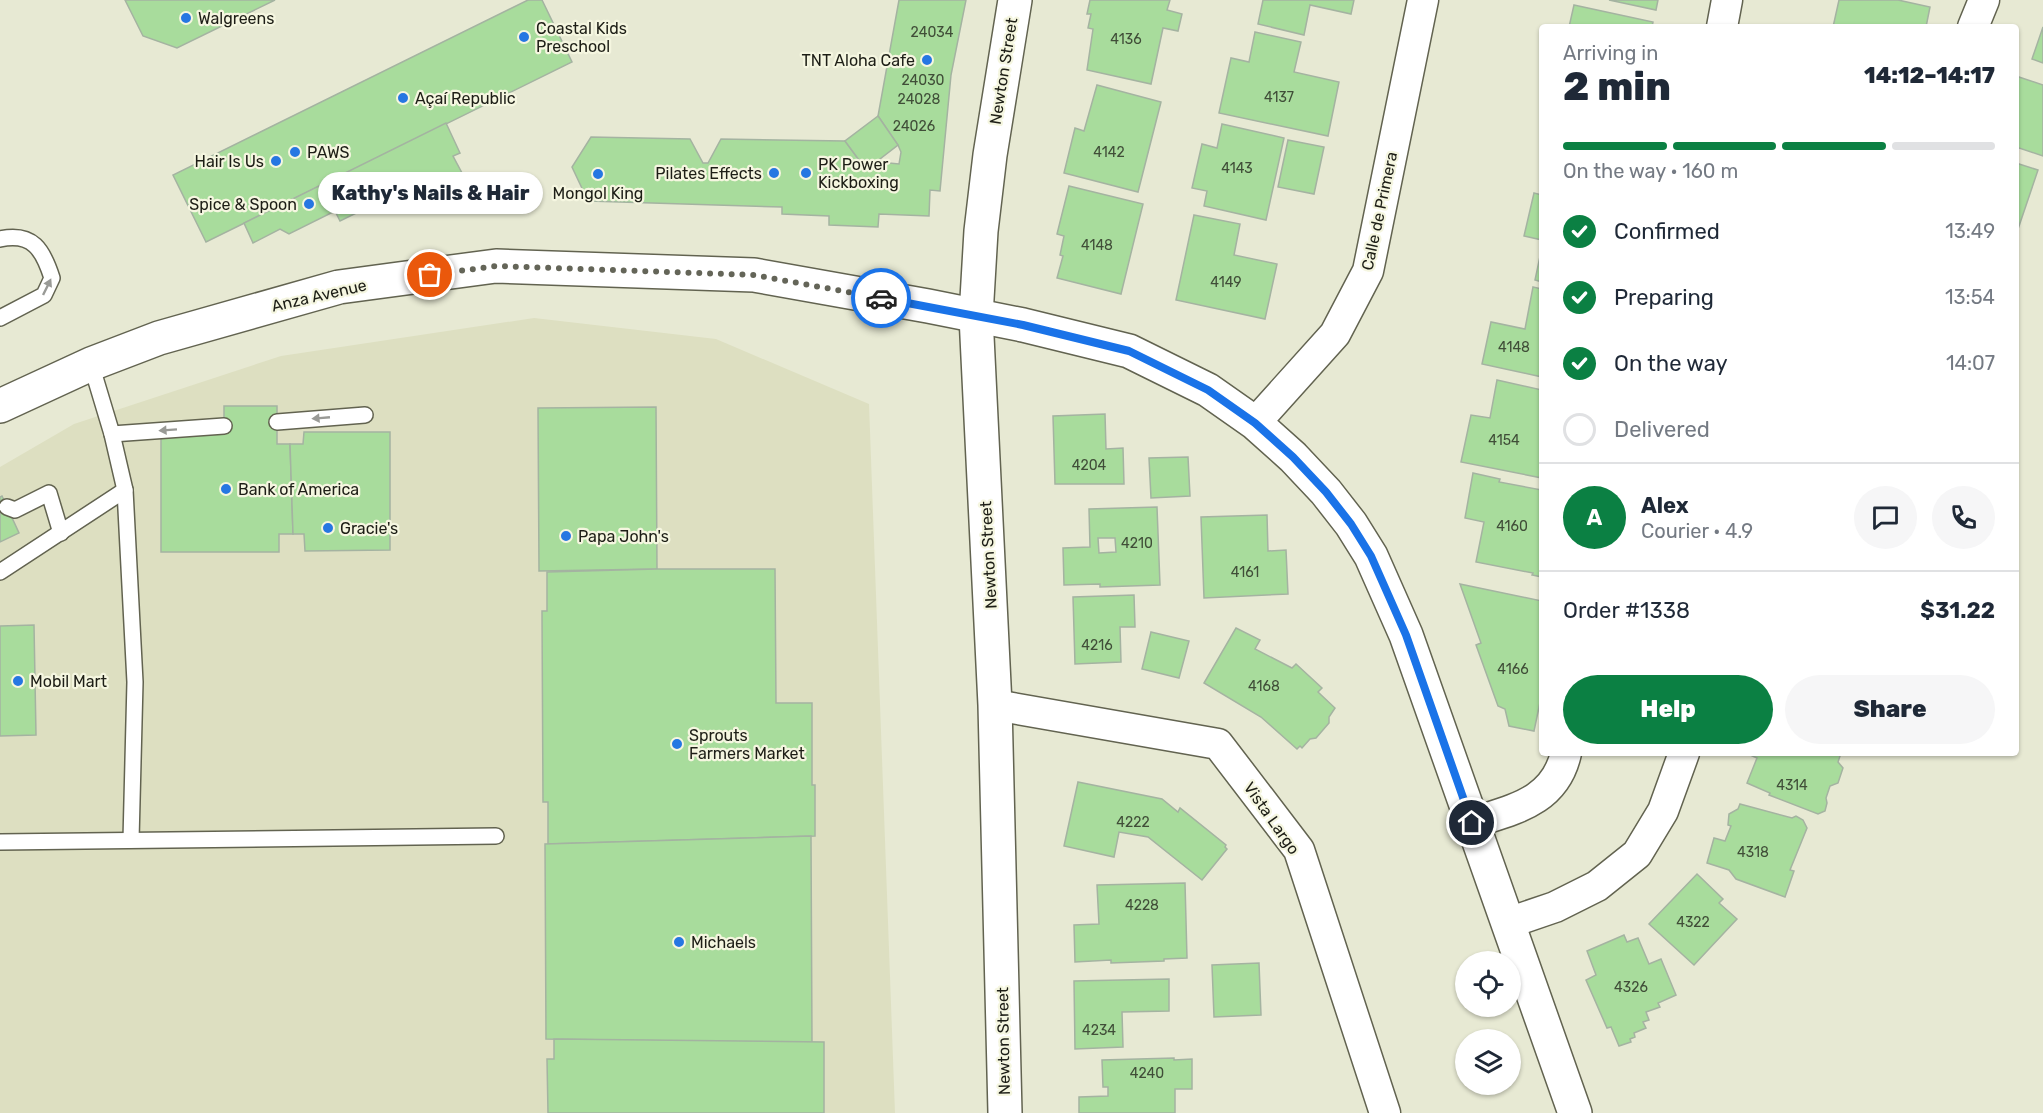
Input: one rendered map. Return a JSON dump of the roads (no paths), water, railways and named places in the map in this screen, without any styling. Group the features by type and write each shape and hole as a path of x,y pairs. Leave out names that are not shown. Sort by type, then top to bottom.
{"street":[{"name":"Newton Street","path":"1005,1113 995,705 976,316 988,166 1015,0"},
{"name":"Calle de Primera","path":"1255,423 1335,333 1368,271 1423,0"},
{"path":"1723,24 1727,0"},
{"path":"1974,24 1984,0"},
{"name":"Anza Avenue","path":"0,406 91,364 159,338 339,287 496,266 754,275 1023,325 1129,351 1208,390 1255,423 1293,457 1326,492 1351,524 1371,556 1406,635 1575,1113"},
{"name":"Vista Largo","path":"995,705 1218,744 1299,850 1385,1113"},
{"path":"1472,823 1533,802 1550,788 1563,768 1565,756"},
{"path":"1508,923 1555,907 1597,886 1637,854 1663,812 1683,756"}],"lane":[{"path":"0,239 7,237 32,242 45,258 52,278 44,295 0,318"},
{"path":"91,364 112,434 125,490 135,682 131,840"},
{"path":"277,422 364,415"},
{"path":"112,434 224,426"},
{"path":"0,572 125,490"},
{"path":"12,512 49,493 61,533"},
{"path":"0,842 496,836"}],"place":[{"name":"Walgreens","path":"186,18"},
{"name":"Coastal Kids Preschool","path":"524,37"},
{"name":"TNT Aloha Cafe","path":"927,60"},
{"name":"Açaí Republic","path":"403,98"},
{"name":"PAWS","path":"295,152"},
{"name":"Hair Is Us","path":"276,161"},
{"name":"Pilates Effects","path":"774,173"},
{"name":"PK Power Kickboxing","path":"806,173"},
{"name":"Mongol King","path":"598,174"},
{"name":"Spice & Spoon","path":"309,204"},
{"name":"Kathy's Nails & Hair","path":"430,275"},
{"name":"Bank of America","path":"226,489"},
{"name":"Gracie's","path":"328,528"},
{"name":"Papa John's","path":"566,536"},
{"name":"Mobil Mart","path":"18,681"},
{"name":"Sprouts Farmers Market","path":"677,744"},
{"name":"Michaels","path":"679,942"}]}
